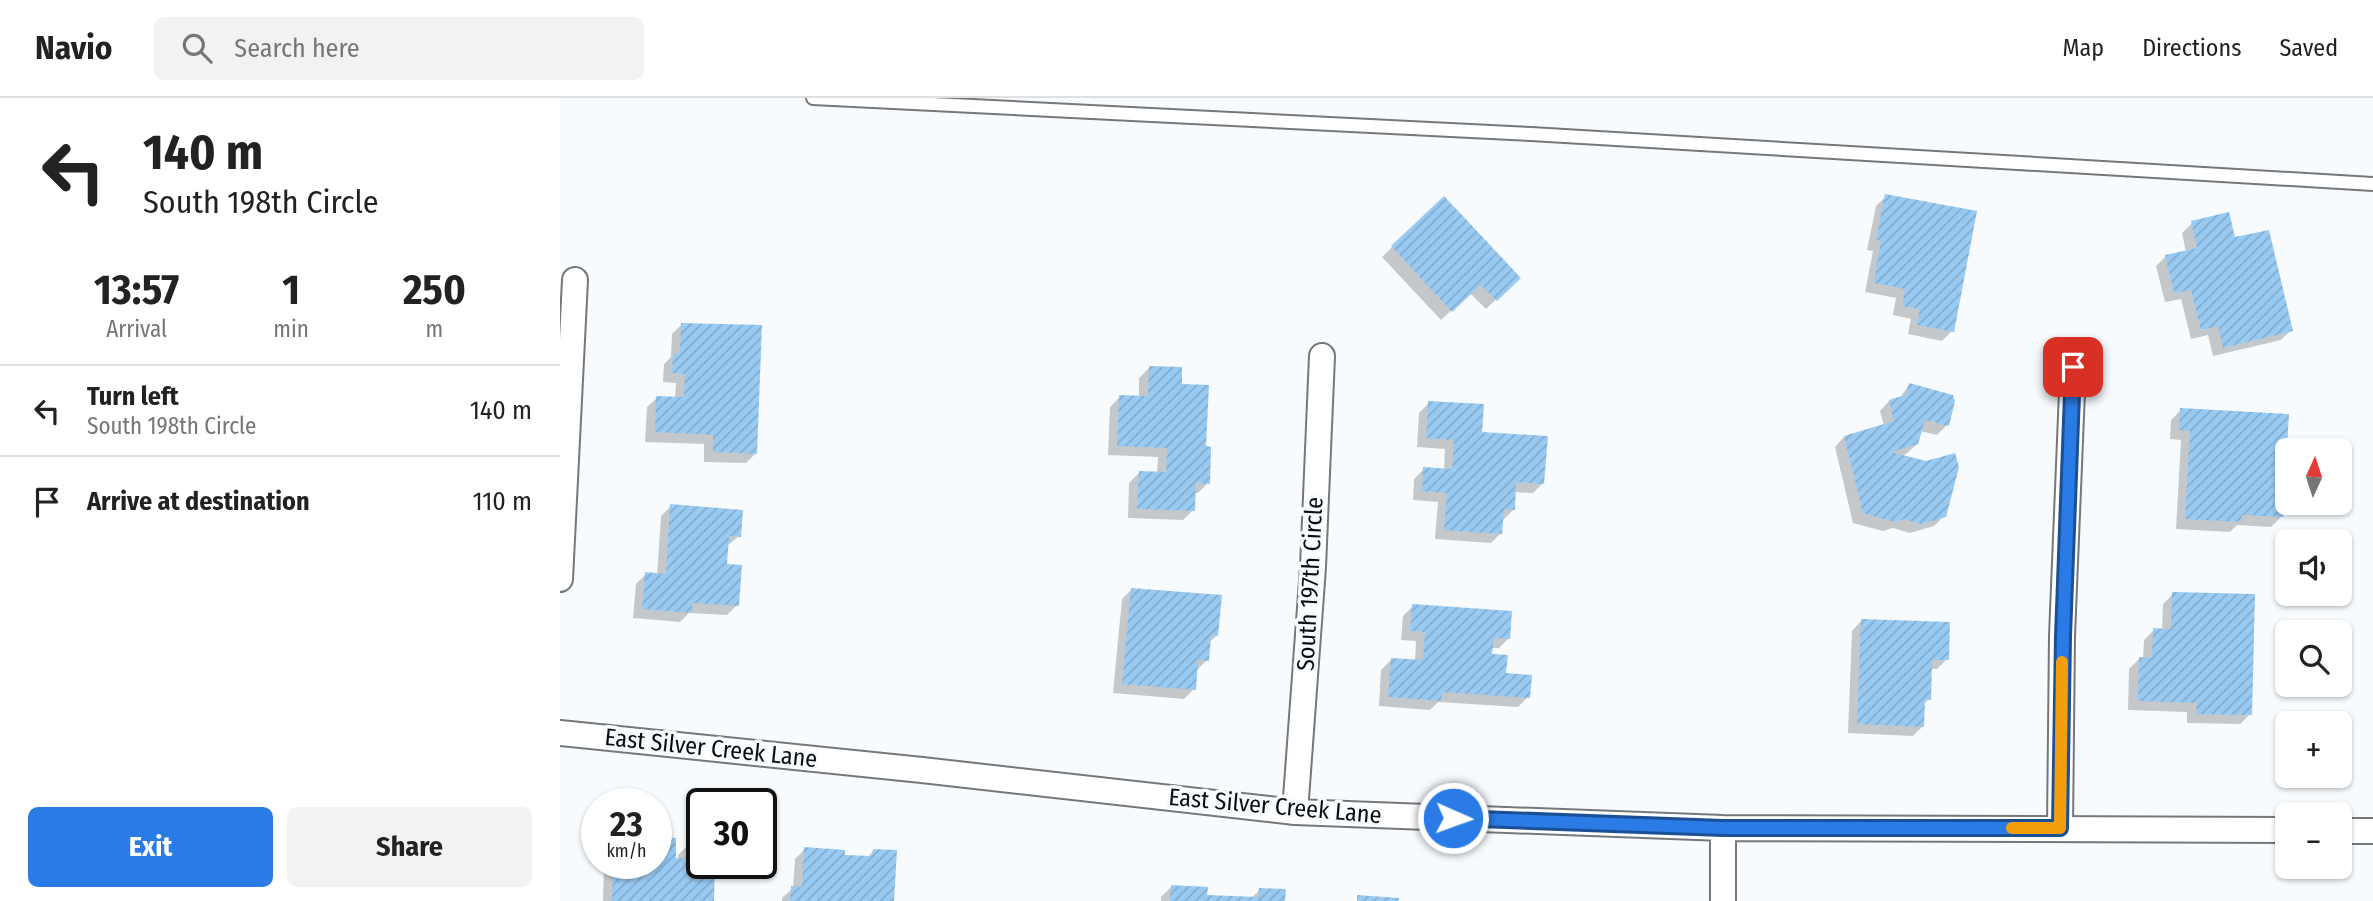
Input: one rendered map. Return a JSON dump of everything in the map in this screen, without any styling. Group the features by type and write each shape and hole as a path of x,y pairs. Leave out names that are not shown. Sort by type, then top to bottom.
{"street":[{"path":"560,579 575,280"},
{"name":"South 197th Circle","path":"1295,812 1313,567 1322,356"},
{"path":"2060,828 2063,636 2073,367"},
{"name":"East Silver Creek Lane","path":"560,733 1295,812 1723,828 2275,830"},
{"path":"1723,828 1723,901"},
{"path":"2352,831 2373,831"}],"lane":[{"path":"813,98 1531,134 2373,184"}],"building":[{"path":"1885,194 1977,211 1954,332 1917,325 1920,309 1902,306 1905,289 1874,283 1881,241 1876,240"},
{"path":"1444,196 1521,278 1497,301 1481,285 1452,312 1391,246"},
{"path":"2229,212 2235,237 2269,230 2293,331 2223,348 2218,326 2201,330 2191,290 2174,293 2165,255 2197,248 2191,221"},
{"path":"681,323 762,325 757,454 713,452 713,435 655,432 656,396 684,397 685,374 672,373 673,353 680,353"},
{"path":"1149,366 1182,367 1182,384 1209,385 1206,446 1211,447 1210,484 1196,483 1195,511 1137,509 1139,471 1166,472 1167,448 1117,446 1119,395 1148,396"},
{"path":"1909,383 1953,395 1955,401 1949,426 1925,420 1918,444 1891,452 1926,461 1955,453 1959,467 1946,517 1921,524 1904,519 1894,522 1863,513 1844,436 1894,421 1889,400 1906,395"},
{"path":"1428,401 1484,404 1482,432 1548,436 1544,484 1516,482 1515,510 1504,509 1502,534 1444,530 1447,493 1422,491 1423,467 1452,469 1454,440 1426,438"},
{"path":"2180,408 2289,414 2288,438 2275,438 2275,515 2283,517 2242,515 2241,522 2185,519 2190,431 2179,430"},
{"path":"670,504 743,510 741,537 729,536 727,564 742,565 739,606 692,603 692,613 642,609 645,572 666,574"},
{"path":"1131,588 1222,595 1218,636 1211,635 1209,661 1198,660 1196,690 1122,684"},
{"path":"2172,592 2255,594 2252,715 2196,714 2197,703 2138,701 2139,657 2152,658 2153,628 2171,629"},
{"path":"1412,604 1512,611 1510,639 1494,638 1492,654 1508,655 1506,673 1532,675 1530,698 1442,692 1441,701 1388,697 1391,658 1423,660 1425,632 1410,631"},
{"path":"1861,619 1950,622 1949,660 1932,660 1931,700 1925,699 1924,727 1857,724"},
{"path":"672,838 676,838 676,858 686,859 686,879 715,879 714,901 612,901 613,879 672,879"},
{"path":"804,847 845,850 845,855 872,856 873,849 897,850 894,901 790,901 791,886 802,887"},
{"path":"1171,885 1208,887 1207,895 1258,897 1259,888 1286,889 1285,901 1170,901"},
{"path":"1357,895 1399,898 1399,901 1357,901"}],"slow traffic":[{"path":"2012,828 2060,828 2062,662"}],"route":[{"path":"1453,818 1723,828 2060,828 2063,636 2073,367"}]}
